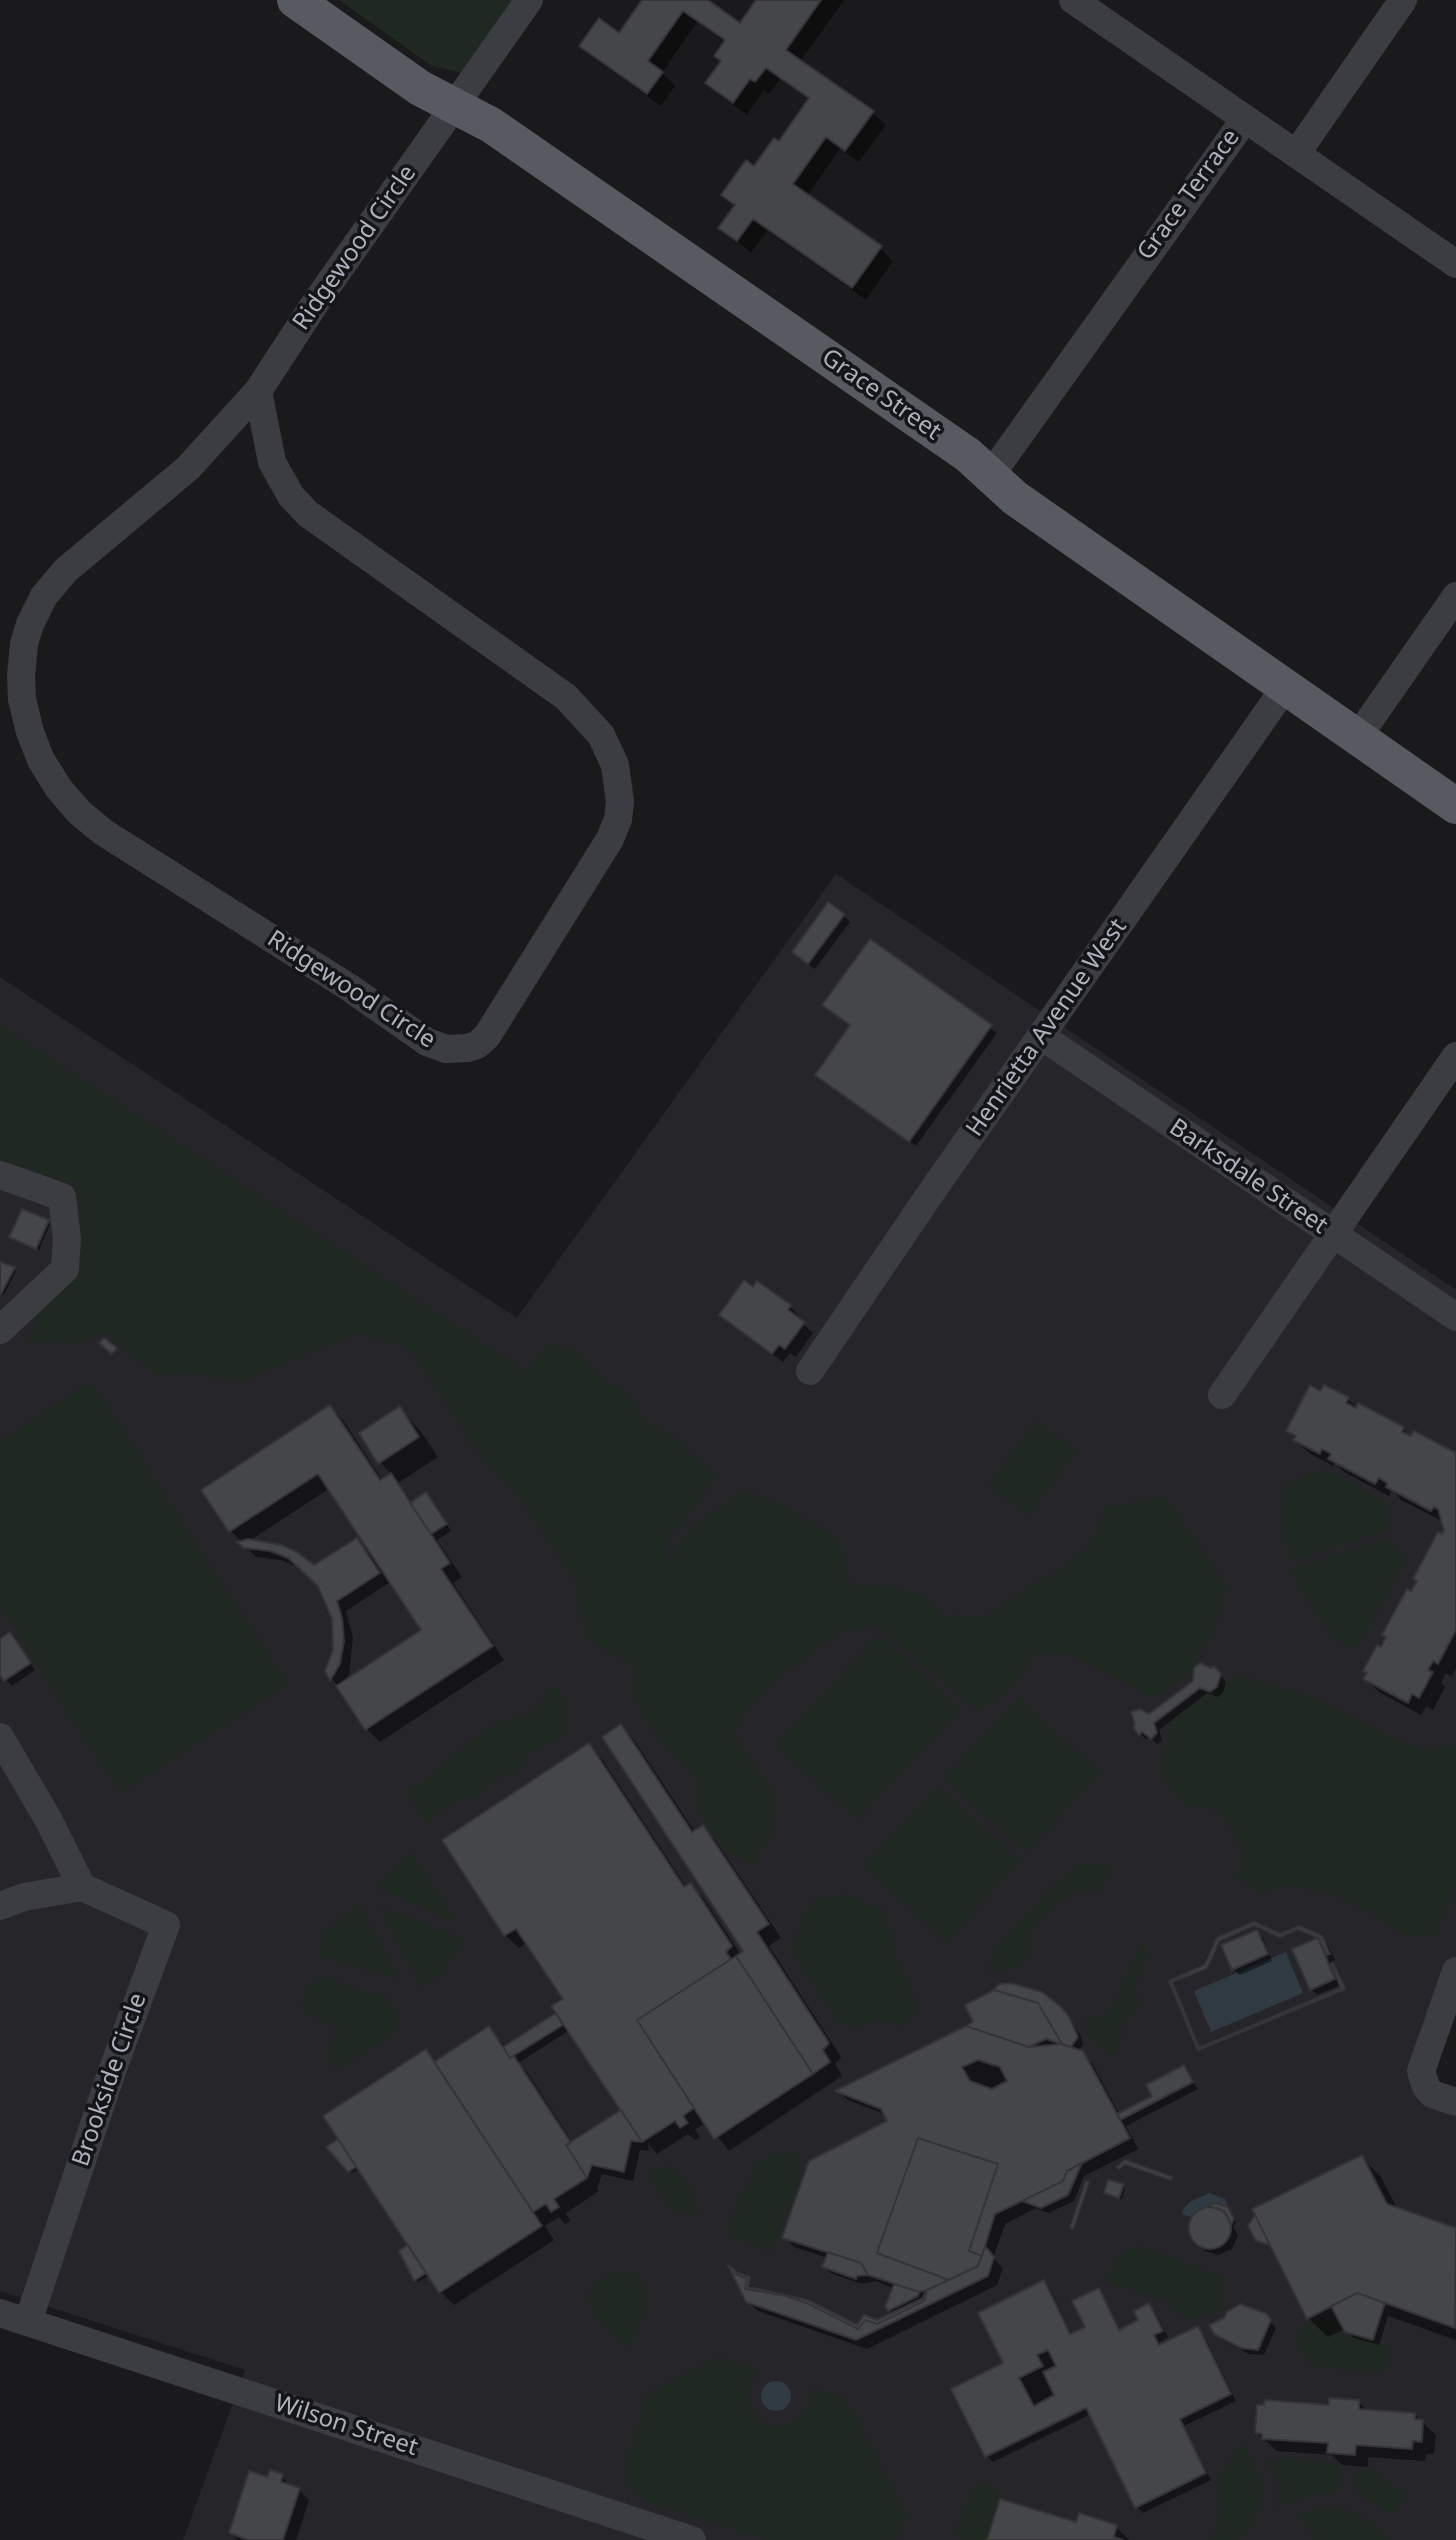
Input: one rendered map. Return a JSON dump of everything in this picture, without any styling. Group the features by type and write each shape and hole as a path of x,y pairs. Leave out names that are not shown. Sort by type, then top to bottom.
{"main road":[{"name":"Grace Street","path":"295,0 420,88 517,142 968,455 1015,498 1456,806"}],"street":[{"name":"Ridgewood Circle","path":"258,391 272,462 283,484 308,514 566,697 601,735 615,765 620,802 618,819 610,839 487,1036 477,1045 446,1049 427,1042 350,988 103,832 79,812 59,789 41,760 30,732 22,699 24,644 44,596 66,570 188,468 258,391 316,302 529,0"},
{"path":"1073,0 1245,119"},
{"path":"1296,154 1403,0"},
{"name":"Grace Terrace","path":"990,476 1209,165 1245,119 1456,264"},
{"path":"1357,738 1456,596"},
{"name":"Henrietta Avenue West","path":"810,1371 1286,686"},
{"name":"Barksdale Street","path":"1041,1036 1456,1317"},
{"path":"1222,1395 1456,1056"},
{"path":"0,1175 62,1197 67,1239 65,1269 0,1330"},
{"path":"0,1737 48,1819 82,1887 24,1897 0,1906"},
{"name":"Brookside Circle","path":"28,2322 112,2071 166,1925 82,1887"},
{"path":"1456,1971 1421,2071 1423,2082 1432,2094 1456,2102"},
{"name":"Wilson Street","path":"0,2313 692,2540"}],"shaded area":[{"path":"339,0 516,0 466,74 432,66"},
{"path":"836,874 1456,1290 1456,1958 1415,2062 1456,2105 1456,2540 183,2540 245,2370 0,2291 0,977 517,1318"},
{"path":"0,1025 525,1371 549,1342 578,1352 603,1381 622,1389 648,1423 671,1435 717,1478 664,1545 668,1562 689,1530 744,1490 786,1507 838,1539 851,1585 895,1588 923,1596 944,1615 988,1616 1031,1585 1064,1567 1090,1546 1106,1507 1166,1497 1227,1586 1216,1626 1186,1678 1153,1698 1067,1654 1038,1652 1011,1689 978,1711 876,1625 842,1631 780,1676 747,1709 734,1734 775,1795 771,1835 752,1865 726,1851 696,1807 697,1779 654,1732 634,1699 635,1668 587,1639 574,1580 515,1492 473,1447 408,1348 357,1333 241,1382 192,1373 156,1374 103,1332 80,1344 27,1342 38,1315 76,1272 82,1219 74,1183 0,1163"},
{"path":"91,1382 288,1684 121,1793 0,1608 0,1441"},
{"path":"1036,1421 1077,1451 1029,1515 989,1485"},
{"path":"1326,1469 1386,1503 1388,1530 1290,1561 1284,1527 1285,1484"},
{"path":"1389,1538 1405,1560 1361,1642 1356,1647 1344,1645 1329,1631 1304,1597 1291,1569"},
{"path":"879,1634 960,1709 857,1820 776,1745"},
{"path":"1240,1675 1316,1698 1384,1734 1421,1749 1456,1747 1456,1882 1436,1935 1406,1937 1368,1911 1334,1895 1287,1885 1260,1893 1237,1877 1244,1852 1221,1812 1184,1804 1160,1774 1169,1725 1192,1704"},
{"path":"553,1685 566,1700 565,1735 530,1753 516,1772 497,1778 477,1796 453,1802 426,1823 407,1790 427,1780 468,1742 499,1722 530,1714"},
{"path":"1019,1698 1100,1773 1026,1853 944,1778"},
{"path":"938,1786 1020,1861 946,1942 864,1866"},
{"path":"411,1853 457,1922 376,1887"},
{"path":"1080,1863 1111,1863 1102,1890 1080,1889 1050,1909 1027,1933 1033,1949 1017,1967 986,1972 997,1947 1052,1887"},
{"path":"846,1894 886,1912 894,1951 909,1982 917,2010 901,2026 878,2019 863,2027 841,2024 792,1951 810,1901"},
{"path":"358,1903 400,1979 318,1956 325,1932"},
{"path":"378,1906 464,1939 442,1974 422,1988"},
{"path":"1142,1941 1147,1957 1136,1984 1139,2008 1122,2025 1122,2041 1112,2058 1087,2035 1085,2019 1110,2014"},
{"path":"1286,1952 1303,1993 1211,2032 1194,1991"},
{"path":"323,1977 366,1993 379,1994 390,2000 396,2011 397,2023 391,2035 343,2067 326,2065 337,2029 302,2011 306,1986"},
{"path":"788,2151 802,2157 802,2167 773,2252 732,2237 727,2232 739,2197 749,2188 753,2168 764,2159"},
{"path":"669,2166 689,2184 698,2216 671,2208 647,2173"},
{"path":"1209,2193 1225,2199 1228,2207 1215,2203 1191,2217 1182,2214 1190,2202"},
{"path":"1139,2246 1224,2277 1221,2311 1186,2319 1164,2299 1107,2283 1118,2256"},
{"path":"618,2271 638,2275 648,2296 648,2305 629,2348 594,2315 588,2299 591,2288 598,2281"},
{"path":"1327,2317 1339,2333 1388,2346 1384,2372 1313,2367 1296,2344 1304,2326"},
{"path":"719,2357 756,2369 748,2398 758,2421 780,2428 803,2417 813,2387 846,2399 907,2517 897,2540 767,2540 643,2500 628,2482 626,2461 648,2393"},
{"path":"776,2381 787,2385 791,2396 787,2407 776,2411 765,2407 761,2396 765,2385"},
{"path":"1243,2440 1263,2487 1255,2522 1238,2540 1212,2540 1221,2511 1219,2475"},
{"path":"1294,2459 1340,2464 1337,2492 1318,2493 1276,2507 1280,2486 1268,2461"},
{"path":"1369,2469 1405,2494 1390,2514 1356,2492 1355,2470"},
{"path":"984,2481 1000,2492 987,2539 961,2540 955,2536 965,2507 972,2490"},
{"path":"1318,2508 1346,2508 1379,2527 1390,2540 1312,2540 1309,2530 1298,2517"}],"building":[{"path":"642,0 708,0 740,23 756,0 821,0 786,50 874,111 845,151 826,137 793,184 882,246 852,288 753,219 737,241 718,228 735,205 721,195 746,160 754,166 774,138 779,141 809,98 766,68 755,82 750,79 733,103 705,83 721,61 714,56 725,40 683,11 648,61 663,72 647,94 579,46 599,18 619,33"},
{"path":"828,902 845,914 808,964 792,952"},
{"path":"870,939 992,1025 909,1142 815,1075 850,1025 822,1005"},
{"path":"22,1209 49,1220 36,1249 9,1237"},
{"path":"0,1262 15,1267 1,1294 0,1294"},
{"path":"744,1280 753,1287 757,1281 791,1305 788,1310 805,1322 785,1349 779,1345 772,1354 719,1315"},
{"path":"104,1338 117,1348 112,1354 99,1343"},
{"path":"1310,1385 1320,1391 1324,1385 1349,1397 1346,1403 1356,1408 1358,1403 1404,1427 1402,1432 1411,1436 1414,1431 1456,1453 1456,1630 1438,1664 1433,1661 1428,1670 1433,1672 1419,1698 1412,1694 1408,1703 1363,1679 1367,1673 1363,1671 1377,1645 1381,1647 1386,1637 1382,1635 1407,1589 1411,1591 1417,1581 1413,1579 1438,1532 1442,1534 1444,1530 1438,1509 1434,1507 1431,1511 1386,1487 1387,1483 1379,1478 1375,1484 1328,1459 1331,1454 1322,1449 1320,1454 1293,1440 1296,1436 1286,1431"},
{"path":"330,1405 380,1480 391,1473 450,1563 441,1569 493,1646 365,1730 336,1686 421,1630 318,1474 229,1532 201,1490"},
{"path":"400,1406 419,1437 378,1464 359,1433"},
{"path":"426,1492 447,1524 431,1534 410,1503"},
{"path":"357,1538 380,1573 337,1601 344,1641 340,1664 330,1681 325,1671 333,1650 332,1619 318,1586 288,1558 270,1551 244,1548 237,1542 248,1539 281,1545 314,1565"},
{"path":"10,1632 31,1663 4,1681 0,1675 0,1639"},
{"path":"1200,1663 1211,1668 1214,1666 1221,1674 1217,1687 1210,1692 1200,1688 1154,1723 1157,1733 1151,1739 1142,1732 1139,1735 1133,1727 1131,1712 1140,1709 1149,1714 1193,1681 1194,1668"},
{"path":"621,1724 692,1832 703,1825 769,1924 757,1932 829,2043 823,2050 830,2062 813,2074 736,1956 743,1951 602,1737"},
{"path":"589,1743 684,1887 691,1883 732,1946 726,1952 731,1959 637,2020 694,2108 683,2116 688,2123 680,2128 675,2121 642,2142 551,2006 563,1999 516,1929 504,1936 442,1840"},
{"path":"1254,1922 1280,1934 1299,1926 1322,1936 1330,1954 1327,1955 1319,1938 1298,1929 1280,1937 1254,1925 1219,1941 1207,1968 1172,1982 1199,2048 1341,1988 1333,1963 1345,1989 1198,2050 1169,1981 1205,1965 1217,1938"},
{"path":"1257,1930 1268,1954 1232,1970 1221,1945"},
{"path":"1318,1938 1335,1979 1310,1990 1292,1949"},
{"path":"736,1956 813,2074 714,2139 637,2020"},
{"path":"1010,1983 1042,1992 1061,2007 1078,2037 1071,2047 1062,2044 1038,2003 994,1990 999,1984"},
{"path":"994,1990 1038,2003 1062,2044 1029,2047 966,2026 973,2022 965,2005"},
{"path":"556,2013 563,2025 510,2058 503,2047"},
{"path":"489,2026 510,2058 514,2056 571,2143 566,2145 587,2178 554,2199 559,2207 551,2212 546,2204 533,2212 434,2062"},
{"path":"966,2026 1029,2047 1046,2039 1083,2051 1130,2138 1067,2171 1063,2181 995,2214 982,2256 969,2251 998,2164 918,2138 877,2253 949,2280 924,2291 868,2275 861,2263 782,2238 809,2161 887,2121 881,2109 835,2091"},
{"path":"426,2049 542,2226 439,2293 323,2116"},
{"path":"978,2060 1000,2067 1007,2081 992,2089 970,2081 962,2067"},
{"path":"1184,2065 1193,2082 1120,2120 1117,2114 1152,2096 1146,2085"},
{"path":"621,2110 642,2142 631,2141 624,2172 592,2165 587,2178 566,2145"},
{"path":"918,2138 998,2164 969,2251 982,2256 978,2266 949,2280 877,2253"},
{"path":"338,2139 356,2167 348,2172 326,2147"},
{"path":"1362,2155 1387,2204 1456,2228 1455,2328 1357,2293 1307,2319 1252,2209"},
{"path":"1125,2160 1172,2177 1171,2180 1125,2164 1119,2169 1117,2167"},
{"path":"1082,2163 1068,2195 1041,2208 1022,2201 1063,2181 1067,2171"},
{"path":"1108,2180 1124,2184 1119,2198 1104,2193"},
{"path":"1086,2181 1089,2182 1073,2229 1070,2228"},
{"path":"1215,2203 1228,2207 1234,2219 1231,2225 1224,2211 1208,2206"},
{"path":"1210,2207 1225,2213 1231,2228 1225,2243 1210,2249 1195,2243 1189,2228 1195,2213"},
{"path":"1255,2215 1270,2245 1256,2241 1248,2226"},
{"path":"408,2245 426,2273 414,2281 399,2251"},
{"path":"985,2246 994,2257 988,2276 856,2340 746,2302 728,2265 734,2269 733,2273 747,2279 745,2289 807,2303 858,2329 865,2320 877,2324 924,2301 927,2290 978,2266"},
{"path":"828,2252 861,2263 868,2275 857,2276 856,2279 822,2267"},
{"path":"734,2269 750,2277 748,2287 808,2300 857,2325 864,2315 877,2320 922,2299 927,2290 924,2301 877,2324 865,2320 858,2329 807,2303 745,2289 747,2279 733,2273"},
{"path":"1044,2280 1070,2334 1085,2327 1072,2301 1099,2288 1119,2330 1138,2320 1134,2311 1149,2303 1163,2331 1154,2335 1159,2345 1198,2326 1231,2394 1180,2419 1206,2473 1135,2508 1086,2408 985,2457 951,2389 1003,2363 978,2313"},
{"path":"894,2284 919,2292 918,2296 888,2311 885,2307"},
{"path":"1357,2293 1385,2303 1373,2340 1345,2332 1331,2306"},
{"path":"1240,2304 1267,2314 1271,2320 1258,2350 1241,2348 1214,2334 1209,2325 1224,2318 1227,2312"},
{"path":"1048,2350 1056,2366 1043,2372 1054,2395 1034,2406 1019,2378 1043,2366 1037,2355"},
{"path":"1329,2398 1359,2400 1359,2409 1415,2413 1415,2419 1423,2420 1422,2442 1413,2441 1412,2449 1356,2445 1355,2455 1327,2453 1328,2443 1262,2439 1262,2434 1255,2433 1257,2405 1264,2405 1265,2400 1329,2405"},
{"path":"270,2470 283,2474 281,2482 300,2488 283,2540 248,2540 229,2533 249,2471 267,2477"},
{"path":"1000,2499 1076,2522 1079,2513 1117,2525 1114,2537 1123,2540 987,2540"}]}
